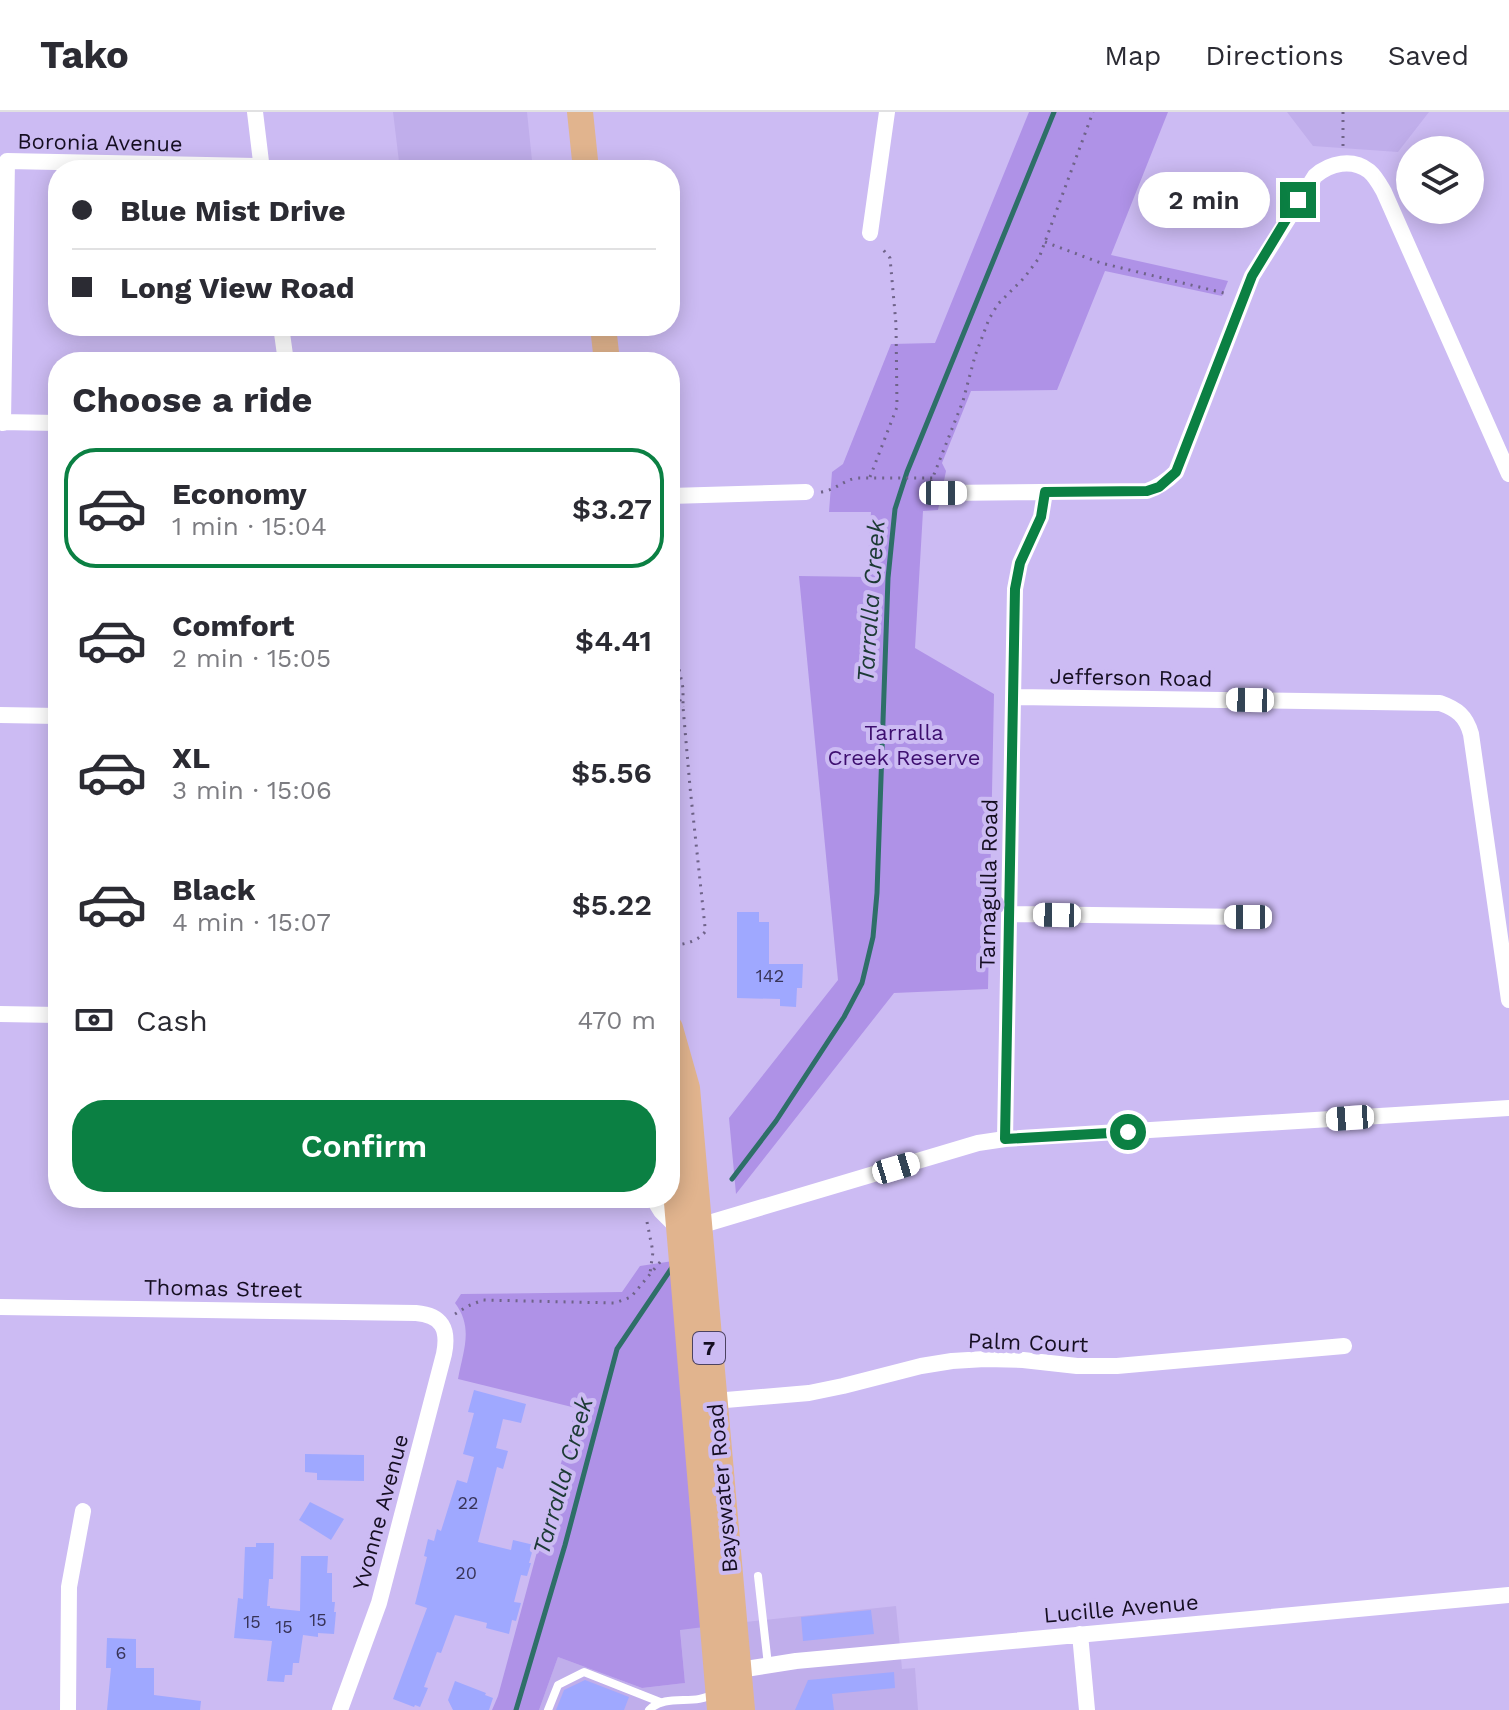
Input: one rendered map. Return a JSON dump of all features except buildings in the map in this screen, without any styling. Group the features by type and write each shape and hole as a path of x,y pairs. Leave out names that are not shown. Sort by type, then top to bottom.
{"main road":[{"path":"580,112 585,160"},
{"name":"Bayswater Road","path":"680,1063 687,1088 690,1228 719,1700"},
{"name":"Bayswater Road","path":"680,1174 714,1401 742,1710"},
{"path":"719,1700 739,1670"}],"street":[{"path":"255,112 260,160"},
{"path":"870,233 887,112"},
{"name":"Boronia Avenue","path":"2,422 7,161 48,162"},
{"path":"943,493 1147,491 1168,480 1176,472 1252,276 1315,176 1324,168 1336,164 1367,169 1384,192 1509,474"},
{"path":"2,422 48,423"},
{"path":"680,496 806,492"},
{"name":"Tarnagulla Road","path":"1005,1139 1015,589 1020,563 1041,517 1045,492"},
{"name":"Jefferson Road","path":"1014,697 1440,703 1458,711 1465,718 1471,734 1509,1000"},
{"path":"0,715 48,716"},
{"path":"1010,914 1248,917"},
{"path":"0,1014 48,1015"},
{"path":"659,1208 690,1228 978,1143 1005,1139 1509,1108"},
{"name":"Thomas Street","path":"0,1307 416,1313 435,1317 441,1323"},
{"name":"Yvonne Avenue","path":"340,1710 379,1603 437,1383 446,1343 441,1323"},
{"name":"Palm Court","path":"714,1401 809,1393 952,1361 1010,1360 1117,1366 1344,1346"},
{"path":"68,1710 69,1587 83,1511"},
{"name":"Lucille Avenue","path":"739,1670 1080,1634 1509,1595"},
{"path":"1080,1634 1087,1710"}],"lane":[{"path":"758,1576 768,1665"},
{"path":"548,1710 558,1685 584,1672 660,1702 707,1698 719,1700"},
{"path":"649,1710 660,1702"}],"path":[{"path":"806,492 830,491 847,479 932,478 963,401 989,319 998,304 1033,267 1093,112"},
{"path":"1343,112 1343,151"},
{"path":"870,233 890,258 897,339 897,407 870,477"},
{"path":"1045,242 1101,263 1244,297"},
{"path":"680,674 705,927 700,938 680,945"},
{"path":"680,700 683,707"},
{"path":"645,1215 653,1252 648,1276"},
{"path":"441,1323 483,1300 615,1303 631,1297 662,1255"}],"shaded area":[{"path":"393,112 527,112 532,160 399,160"},
{"path":"1287,112 1429,112 1410,136 1396,136 1396,152 1313,146"},
{"path":"896,1606 902,1669 915,1668 918,1710 539,1710 558,1657 642,1688 685,1683 680,1629"}],"green space":[{"name":"Tarralla Creek Reserve","path":"1029,112 1168,112 1111,255 1228,281 1222,296 1105,271 1057,390 971,391 942,463 946,471 938,510 923,511 915,648 994,694 988,989 894,993 736,1194 729,1118 838,980 799,576 867,577 871,512 829,512 832,472 843,464 891,344 935,343"},
{"path":"673,1261 704,1627 680,1630 685,1683 642,1688 558,1657 539,1710 492,1710 576,1408 458,1379 466,1331 455,1303 461,1294 622,1292 640,1266"}],"waterway":[{"name":"Tarralla Creek","path":"732,1179 776,1121 844,1017 862,983 873,937 877,893 888,578 895,509 907,472 1054,112"},
{"name":"Tarralla Creek","path":"516,1710 565,1545 617,1349 673,1266"}],"route":[{"path":"1128,1132 1005,1139 1015,589 1020,563 1041,517 1045,492 1147,491 1159,487 1176,472 1252,276 1298,200"}]}
